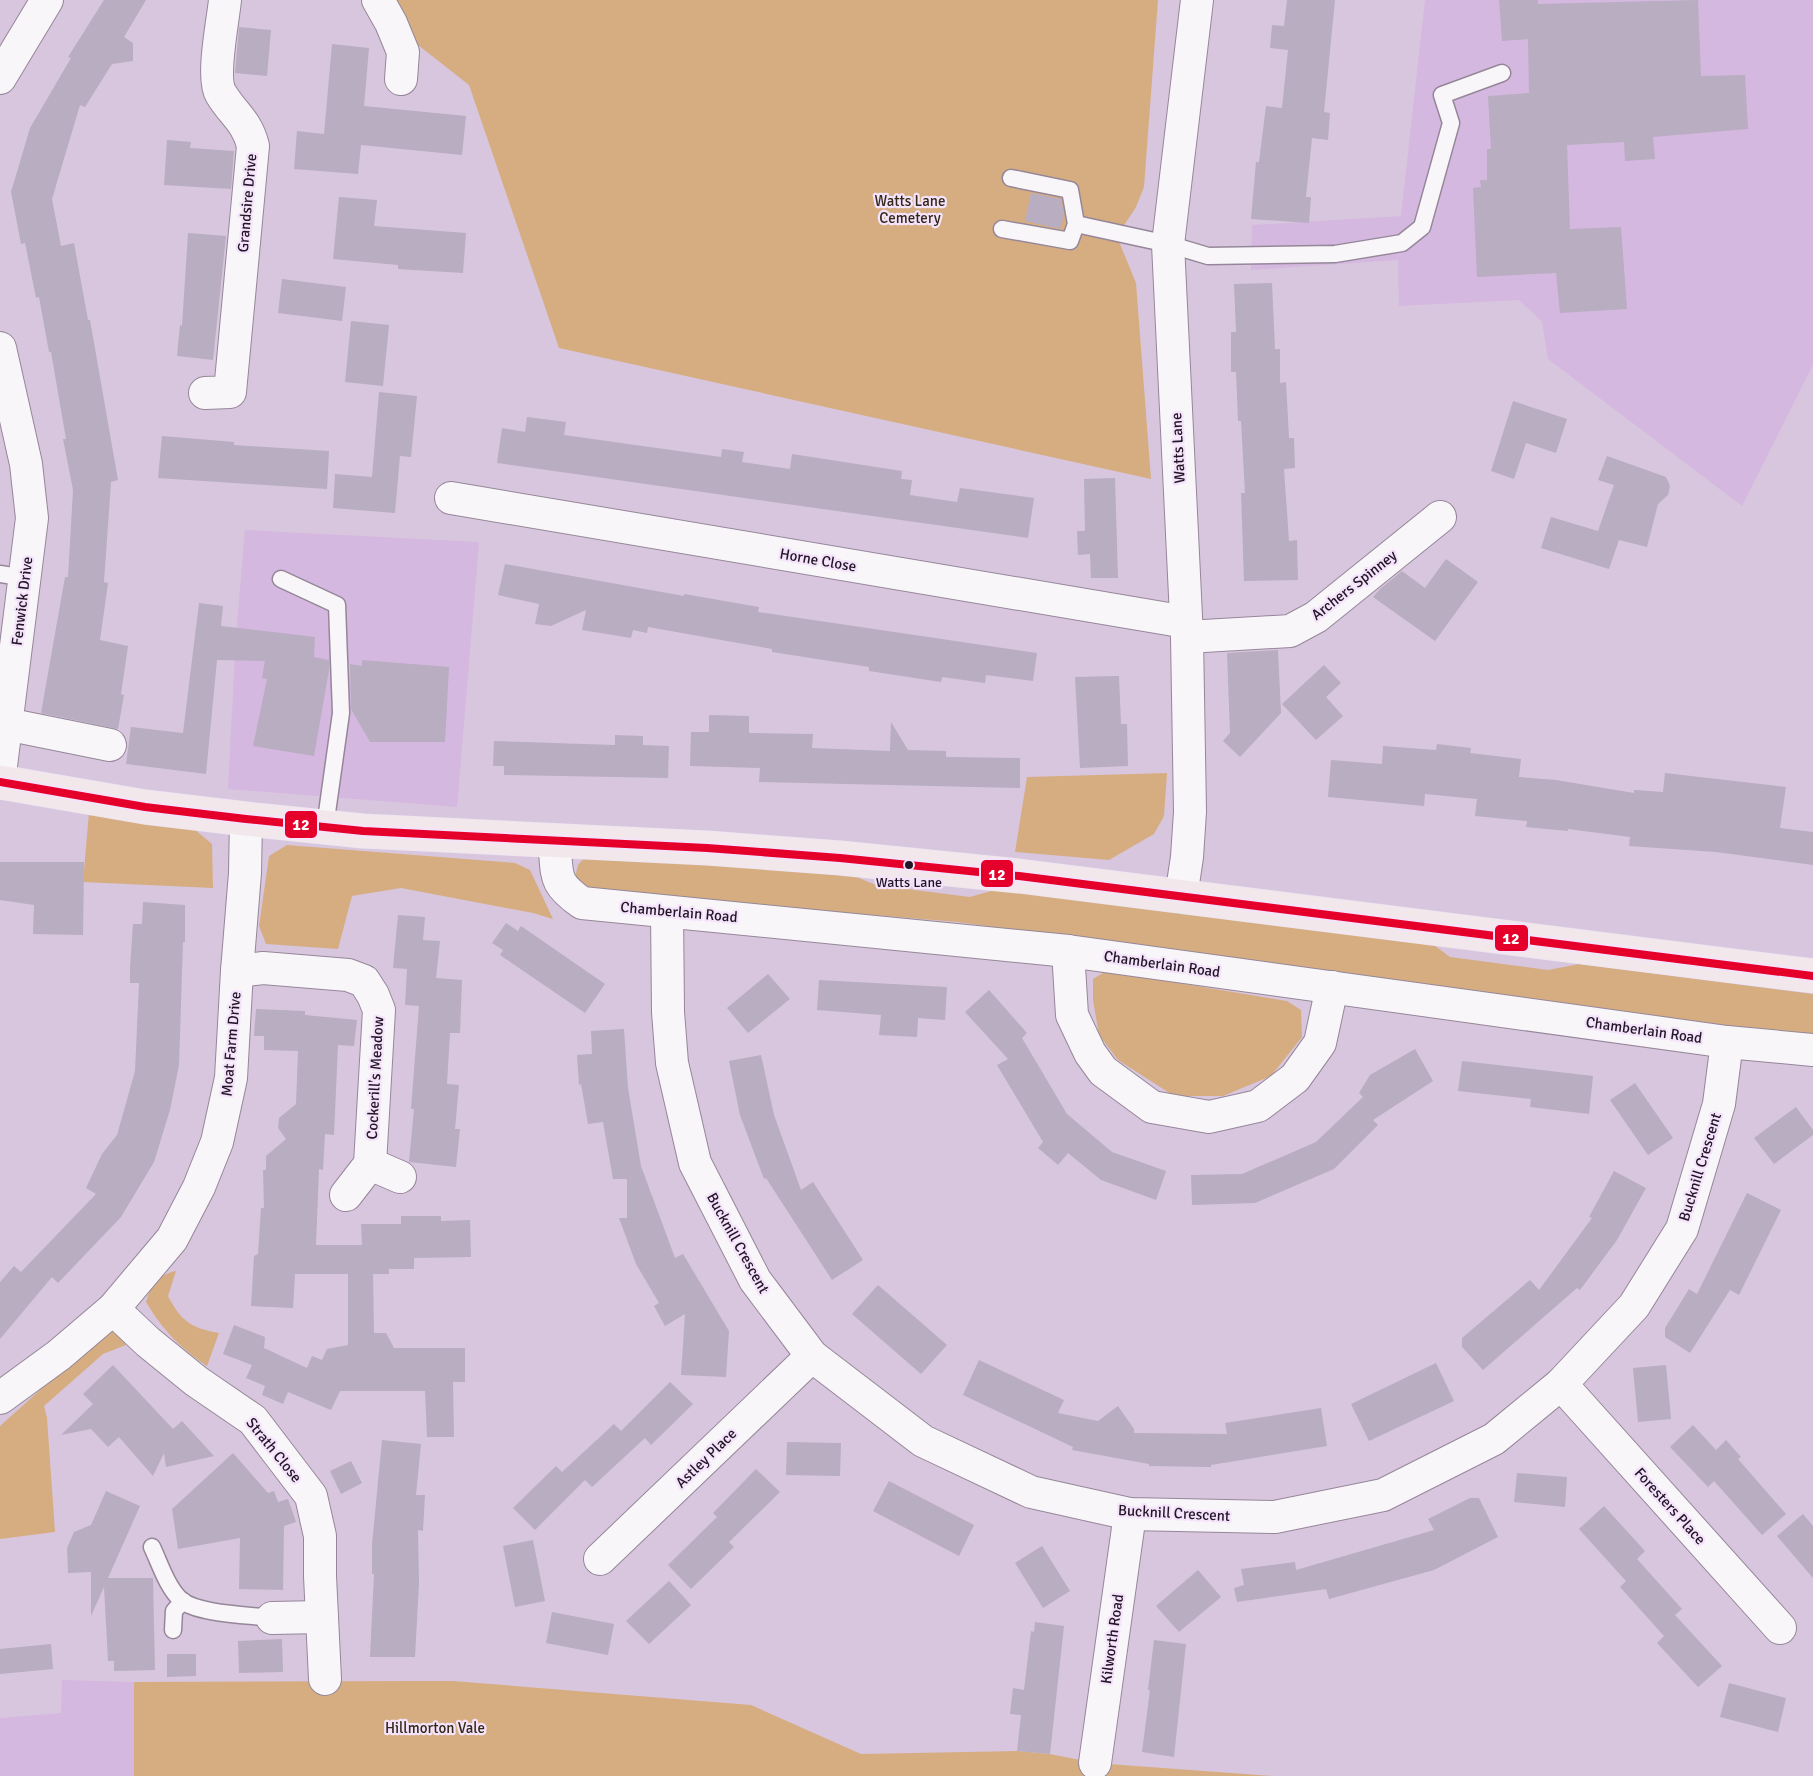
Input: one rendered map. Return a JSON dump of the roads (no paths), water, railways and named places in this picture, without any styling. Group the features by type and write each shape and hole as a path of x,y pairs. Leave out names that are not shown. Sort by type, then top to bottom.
{"highway":[{"path":"0,782 145,807 325,827 707,848 840,858 1019,876 1813,976"}],"street":[{"path":"0,78 47,0"},
{"name":"Grandsire Drive","path":"205,393 230,392 253,146 249,130 220,92 216,78 225,0"},
{"path":"378,0 404,52 401,79"},
{"name":"Watts Lane","path":"1181,897 1190,812 1187,630 1168,244 1197,0"},
{"name":"Fenwick Drive","path":"0,348 26,464 32,518 12,576 6,724 0,774"},
{"path":"0,440 26,464"},
{"name":"Horne Close","path":"451,498 1187,630"},
{"name":"Archers Spinney","path":"1187,630 1290,631 1316,617 1440,517"},
{"path":"6,724 110,745"},
{"name":"Moat Farm Drive","path":"0,1398 59,1355 112,1309 172,1239 199,1187 218,1142 231,1078 245,873 246,819"},
{"name":"Chamberlain Road","path":"554,841 558,882 565,891 582,903 1068,951 1727,1042 1813,1050"},
{"name":"Bucknill Crescent","path":"668,912 668,1012 672,1063 695,1163 755,1280 812,1356 923,1441 1031,1492 1130,1514 1275,1517 1383,1496 1494,1438 1561,1384 1634,1306 1682,1229 1719,1104 1727,1042"},
{"path":"1068,951 1072,1015 1090,1053 1103,1071 1152,1107 1181,1114 1209,1117 1258,1106 1294,1078 1320,1043 1332,987"},
{"name":"Cockerill's Meadow","path":"237,971 263,968 348,975 364,981 379,1010 370,1164"},
{"path":"346,1195 370,1164 400,1177"},
{"name":"Strath Close","path":"112,1309 196,1381 253,1420 311,1496 320,1536 324,1679"},
{"name":"Astley Place","path":"600,1559 812,1356"},
{"name":"Foresters Place","path":"1561,1384 1780,1628"},
{"name":"Kilworth Road","path":"1095,1763 1130,1514"},
{"path":"272,1618 322,1617"}],"lane":[{"path":"1076,224 1168,244 1208,256 1335,254 1402,243 1422,226 1451,123 1442,95 1502,74"},
{"path":"1002,229 1070,242 1076,224 1070,190 1011,178"},
{"path":"281,579 337,605 341,713 325,827"},
{"path":"152,1547 175,1592 183,1601 218,1612 272,1618"},
{"path":"172,1630 174,1611 183,1601"}],"place":[{"name":"Watts Lane","path":"909,865"}],"park label":[{"name":"Watts Lane Cemetery","path":"910,210"},
{"name":"Hillmorton Vale","path":"435,1728"}]}
